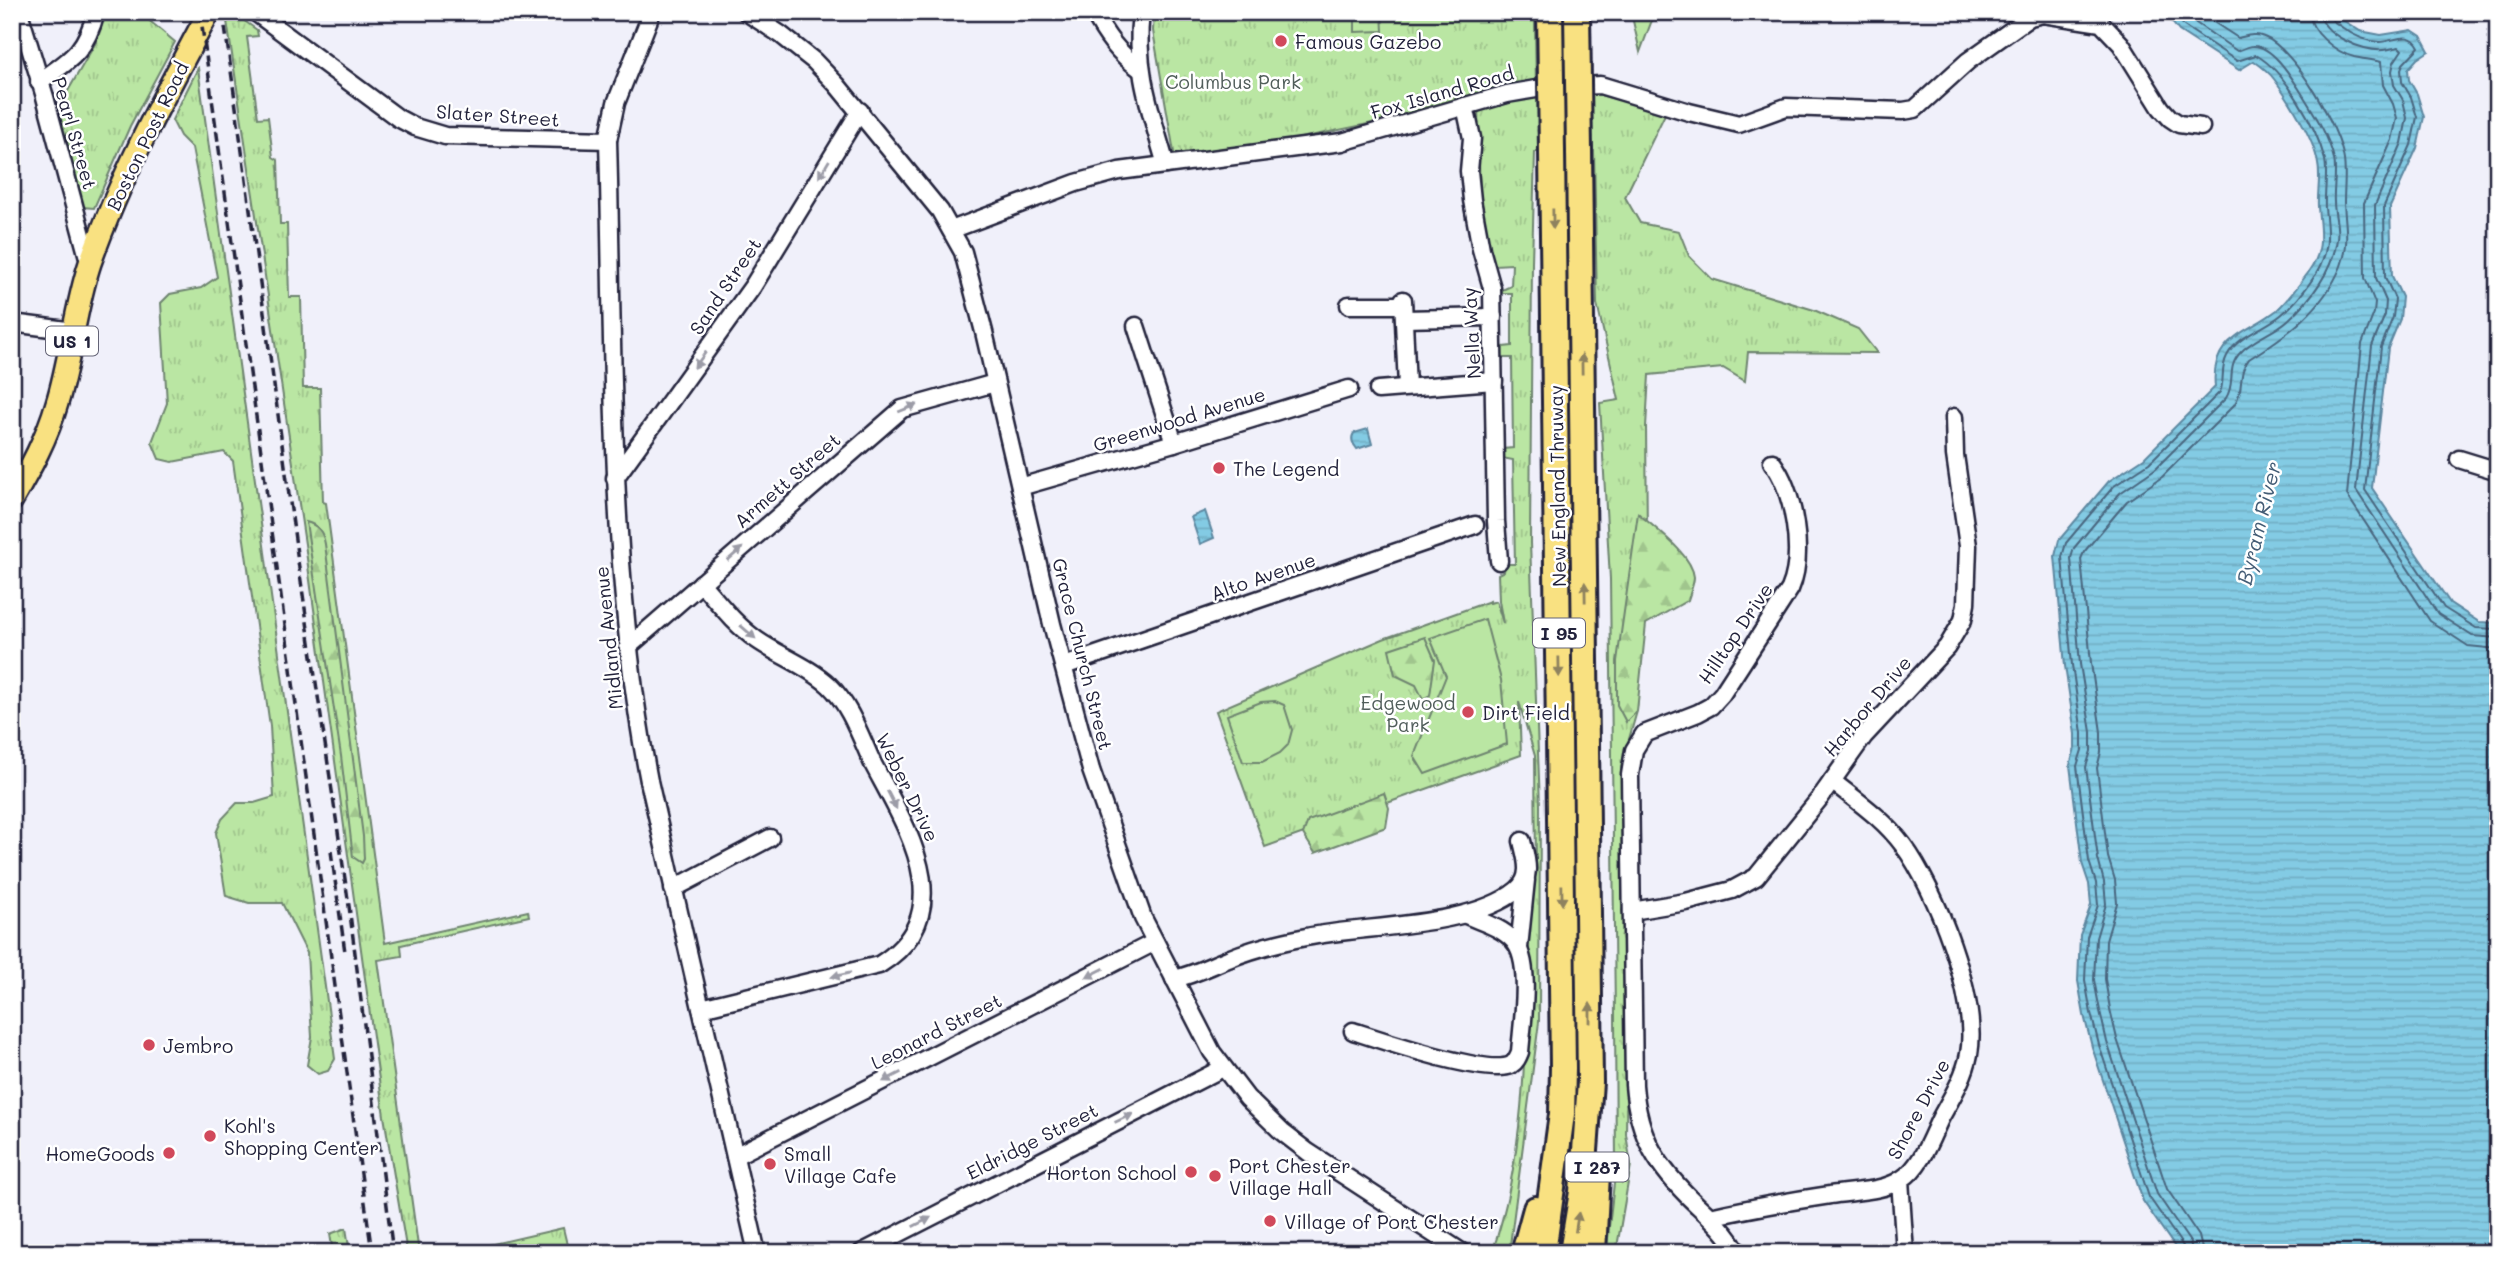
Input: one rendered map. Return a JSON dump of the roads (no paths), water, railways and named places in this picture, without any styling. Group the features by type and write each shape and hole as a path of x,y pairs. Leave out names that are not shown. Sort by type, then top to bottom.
{"highway":[{"name":"New England Thruway","path":"1543,1253 1562,1114 1564,1021 1550,12"},
{"name":"New England Thruway","path":"1572,1253 1582,1192 1590,1082 1577,12"},
{"name":"I 287","path":"1590,1082 1597,1194 1593,1253"},
{"name":"I 287","path":"1524,1253 1562,1114"}],"main road":[{"name":"Boston Post Road","path":"12,500 50,425 90,265 134,154 209,12"}],"street":[{"name":"Pearl Street","path":"19,12 39,82 46,97 90,265"},
{"path":"39,82 71,61 79,52 96,12"},
{"name":"Slater Street","path":"255,12 398,118 430,133 445,136 608,140"},
{"name":"Midland Avenue","path":"652,12 616,103 608,140 615,478 628,647 640,734 757,1253"},
{"path":"1093,12 1108,40 1122,56 1140,69"},
{"path":"1141,12 1138,37 1140,69 1166,165"},
{"name":"Grace Church Street","path":"752,14 814,61 860,111 940,211 963,252 1052,624 1097,786 1130,886 1155,942 1212,1052 1247,1098 1282,1132 1308,1152 1463,1253"},
{"name":"Fox Island Road","path":"951,230 1076,183 1119,171 1342,142 1465,106 1536,89 1600,85 1739,124 1786,107 1903,111 1915,109 1968,61 2030,18 2043,14 2101,23 2121,44 2170,118 2179,124 2201,127"},
{"name":"Nella Way","path":"1465,106 1472,138 1469,171 1472,200 1480,249 1492,288 1499,561"},
{"name":"Sand Street","path":"615,478 753,286 860,111"},
{"path":"1349,305 1493,317"},
{"path":"1403,308 1407,387"},
{"path":"12,323 74,331"},
{"path":"1136,326 1174,443"},
{"path":"1378,390 1494,381"},
{"name":"Armett Street","path":"628,647 902,409 995,383"},
{"name":"Greenwood Avenue","path":"1020,487 1349,389"},
{"name":"Harbor Drive","path":"1632,911 1686,902 1744,886 1765,868 1864,736 1947,647 1963,620 1966,604 1967,530 1955,455 1954,417"},
{"path":"2459,459 2498,471"},
{"name":"Hilltop Drive","path":"1738,1253 1726,1233 1660,1165 1647,1142 1637,1112 1634,1086 1630,775 1638,742 1653,729 1698,713 1717,700 1790,589 1794,580 1796,547 1789,493 1772,462"},
{"name":"Alto Avenue","path":"1064,666 1475,525"},
{"name":"Weber Drive","path":"701,583 755,639 817,677 839,697 913,842 923,879 921,909 911,934 891,957 879,965 701,1008"},
{"name":"Shore Drive","path":"1710,1217 1759,1206 1879,1187 1900,1180 1909,1174 1922,1155 1965,1068 1970,1039 1969,1019 1954,953 1930,891 1912,858 1887,826 1832,781"},
{"path":"673,889 770,838"},
{"path":"1519,948 1528,870 1522,841"},
{"path":"1174,979 1191,975 1230,958 1306,937 1466,915 1496,905 1519,889 1526,880"},
{"path":"1353,1031 1479,1065 1501,1067 1512,1064 1520,1052 1524,964 1515,941 1504,932 1466,915"},
{"name":"Leonard Street","path":"736,1156 1155,942"},
{"name":"Eldridge Street","path":"861,1253 1223,1068"},
{"path":"1900,1180 1905,1253"}],"water":[{"name":"Byram River","path":"2164,12 2330,12 2360,31 2381,35 2412,30 2421,36 2429,51 2408,69 2409,80 2417,94 2424,117 2417,148 2390,207 2392,276 2402,297 2400,319 2388,348 2372,488 2450,603 2479,622 2498,623 2498,1253 2179,1253 2143,1201 2092,1047 2078,981 2080,935 2091,905 2089,884 2082,863 2070,765 2075,748 2075,734 2065,666 2055,556 2059,540 2109,481 2144,458 2215,387 2215,371 2224,347 2285,302 2313,265 2320,241 2316,154 2280,87 2270,74 2254,61 2239,70 2179,31"},
{"path":"1368,429 1372,444 1357,449 1352,441 1354,433"},
{"path":"1205,511 1214,538 1200,544 1191,517"}],"railway":[{"path":"200,12 372,1253"},
{"path":"223,12 298,561 349,906 393,1253"},
{"path":"331,851 345,952"}],"place":[{"name":"Famous Gazebo","path":"1281,41"},
{"name":"The Legend","path":"1219,468"},
{"name":"Dirt Field","path":"1468,712"},
{"name":"Jembro","path":"149,1045"},
{"name":"Kohl's Shopping Center","path":"210,1136"},
{"name":"HomeGoods","path":"169,1153"},
{"name":"Small Village Cafe","path":"770,1164"},
{"name":"Horton School","path":"1191,1172"},
{"name":"Port Chester Village Hall","path":"1215,1176"},
{"name":"Village of Port Chester","path":"1270,1221"}],"park label":[{"name":"Columbus Park","path":"1233,81"},
{"name":"Edgewood Park","path":"1408,713"}]}
